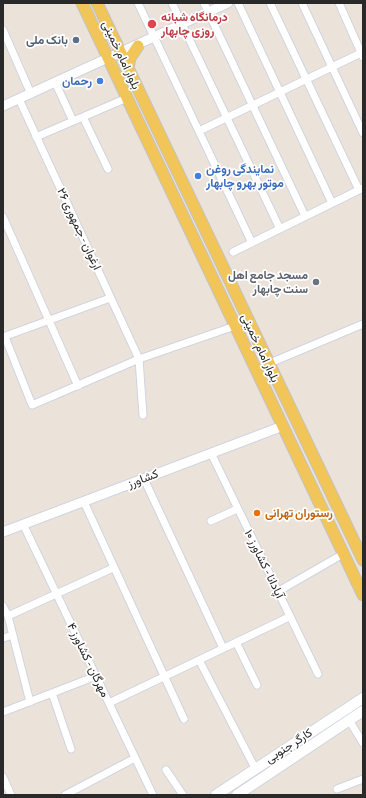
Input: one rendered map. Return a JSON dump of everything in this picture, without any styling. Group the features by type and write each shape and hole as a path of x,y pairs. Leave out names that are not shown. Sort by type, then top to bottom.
{"main road":[{"name":"بلوار امام خمینی","path":"82,3 363,595"},
{"name":"بلوار امام خمینی","path":"97,3 363,560"},
{"path":"116,42 124,46 138,46"},
{"path":"128,68 130,58 138,46"},
{"name":"کارگر جنوبی","path":"216,795 363,698"},
{"name":"کارگر جنوبی","path":"237,795 248,792 261,779 363,711"},
{"path":"255,768 261,779"}],"street":[{"path":"138,3 252,243"},
{"path":"172,3 280,229"},
{"path":"204,3 305,216"},
{"path":"3,106 138,46 228,3"},
{"path":"238,3 332,203"},
{"path":"233,252 361,189 270,3"},
{"path":"302,3 363,133"},
{"path":"199,131 306,79 362,54 339,3"},
{"path":"3,30 31,94"},
{"path":"55,82 73,121"},
{"path":"36,137 127,98"},
{"name":"ارغوان - جمهوری ۲۶","path":"19,99 139,359"},
{"path":"83,117 108,169"},
{"path":"3,217 78,386"},
{"path":"110,298 4,337 32,405 139,359 235,326"},
{"path":"270,364 363,324"},
{"path":"139,359 143,415"},
{"name":"کشاورز","path":"3,532 283,426"},
{"name":"آپادانا - کشاورز ۱۰","path":"212,453 277,592 318,674"},
{"path":"144,479 223,648"},
{"path":"84,502 113,568 184,719"},
{"path":"211,521 238,509"},
{"name":"مهرگان - کشاورز ۴","path":"23,524 153,795"},
{"path":"277,592 343,554"},
{"path":"8,616 113,568"},
{"path":"3,606 8,616 30,702"},
{"path":"109,702 289,617"},
{"path":"3,638 13,635"},
{"path":"236,642 258,685"},
{"path":"199,660 255,768"},
{"path":"3,712 96,676"},
{"path":"52,693 71,749"},
{"path":"350,720 363,743"},
{"path":"65,795 135,758"},
{"path":"166,770 183,795"},
{"path":"3,777 11,795"},
{"path":"337,789 363,779"}],"place":[{"name":"درمانگاه شبانه روزی چابهار","path":"152,24"},
{"name":"بانک ملی","path":"76,40"},
{"name":"رحمان","path":"100,81"},
{"name":"نمایندگی روغن موتور بهرو چابهار","path":"198,176"},
{"name":"مسجد جامع اهل سنت چابهار","path":"316,282"},
{"name":"رستوران تهرانی","path":"257,513"}]}
